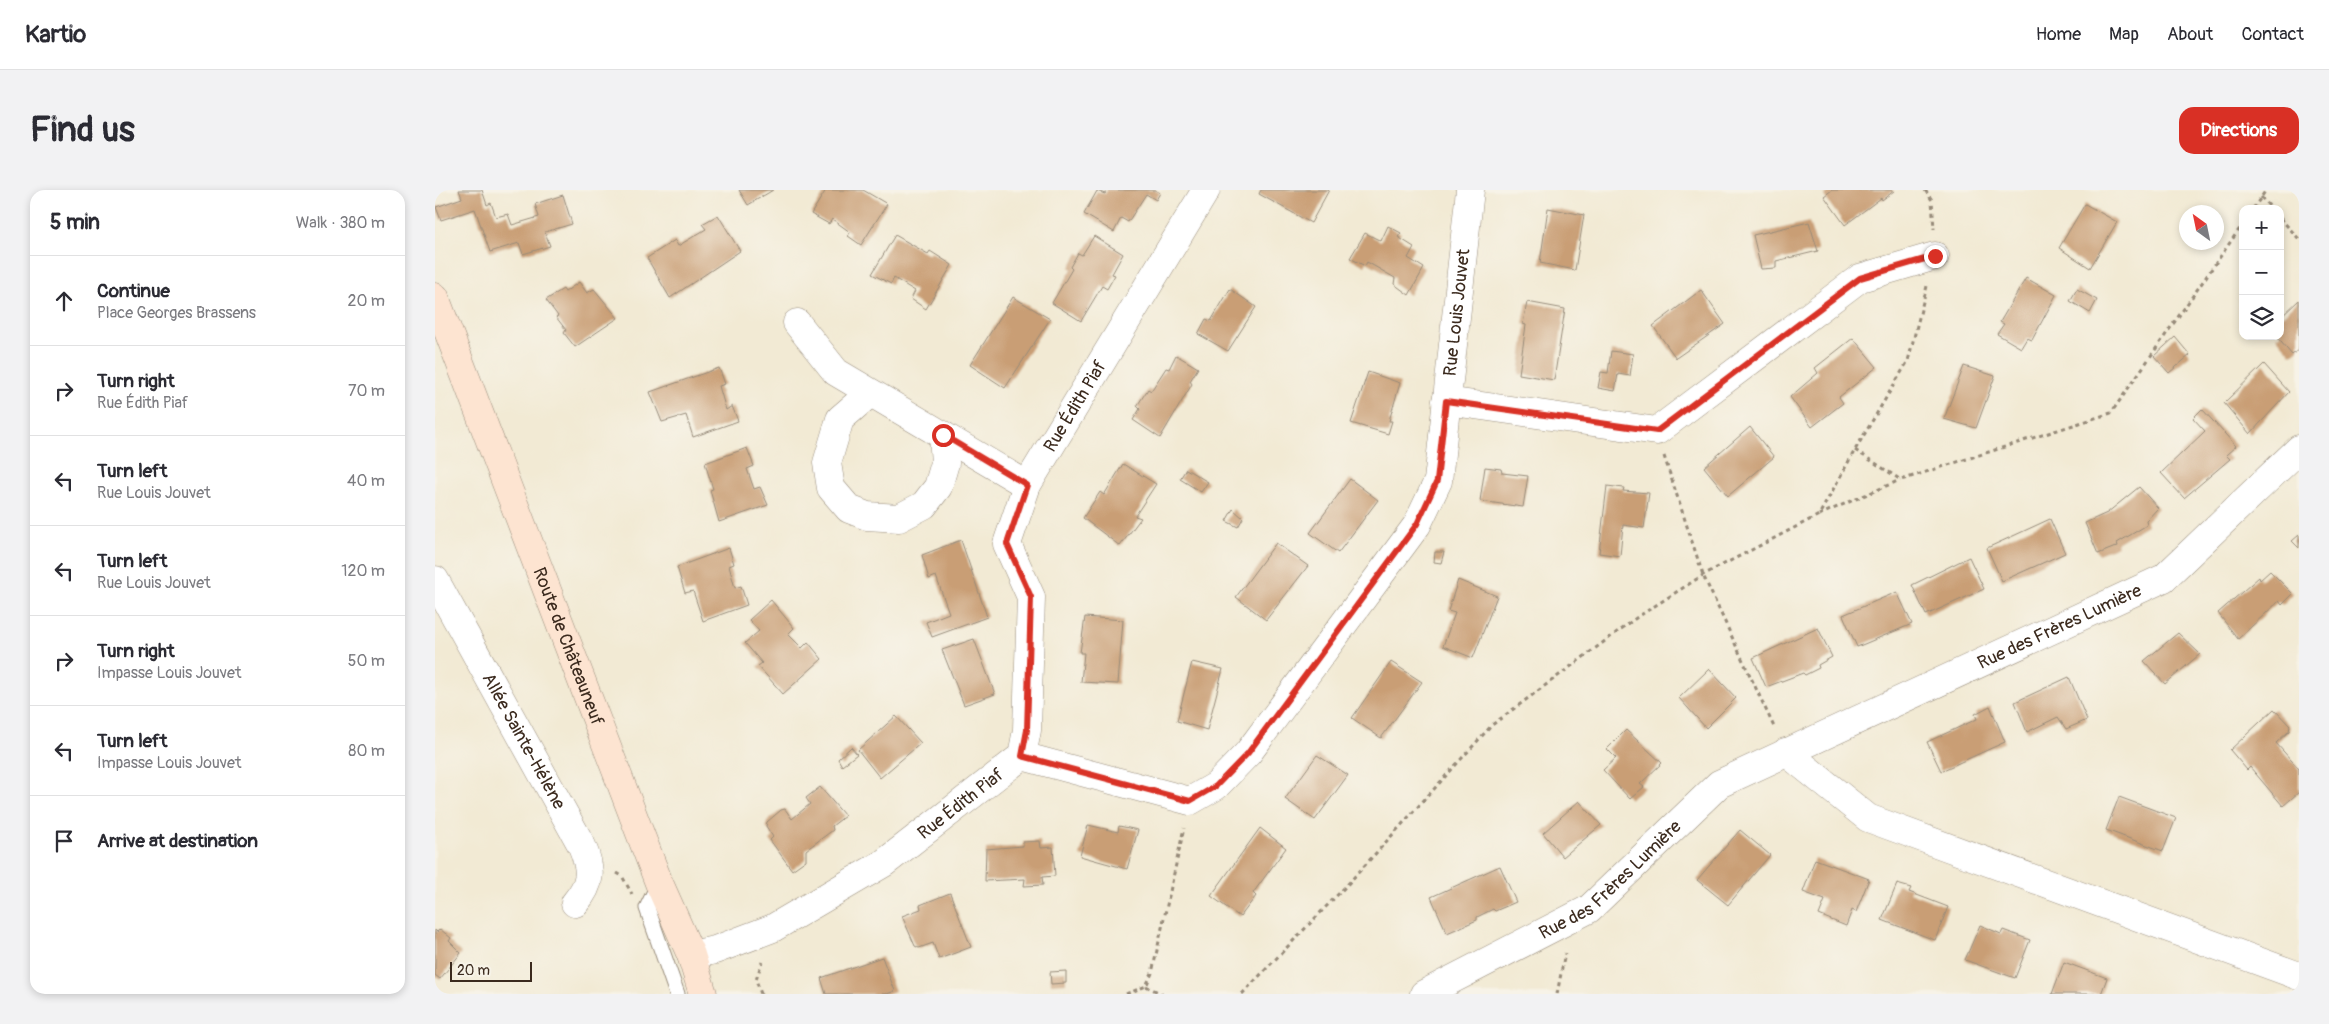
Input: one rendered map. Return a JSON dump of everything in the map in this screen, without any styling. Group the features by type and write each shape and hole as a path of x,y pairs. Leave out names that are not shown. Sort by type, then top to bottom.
{"main road":[{"name":"Route de Châteauneuf","path":"435,296 465,381 659,883 691,955 703,994"}],"street":[{"name":"Rue Édith Piaf","path":"691,955 715,950 773,928 875,868 1022,756 1027,730 1031,597 1007,544 1027,485 1206,190"},
{"name":"Rue Louis Jouvet","path":"1190,801 1216,786 1248,753 1417,524 1437,481 1470,190"},
{"path":"1446,401 1657,431 1860,278 1935,256"},
{"path":"797,323 836,372 1027,485"},
{"path":"870,393 840,419 827,463 831,488 849,508 867,516 899,518 923,505 938,487 945,463 943,435"},
{"name":"Rue des Frères Lumière","path":"1424,994 1589,909 1719,784 2164,578 2299,449"},
{"name":"Allée Sainte-Hélène","path":"435,580 583,846 588,859 588,884 575,903"},
{"path":"1786,752 1868,818 2299,976"},
{"path":"1022,756 1190,801"}],"lane":[{"path":"659,883 647,908 677,994"}],"path":[{"path":"1819,515 1908,361 1935,256 1932,200 1925,190"},
{"path":"2256,205 2266,190"},
{"path":"2261,197 2268,205"},
{"path":"2284,222 2299,239"},
{"path":"1242,994 1347,886 1492,724 1636,618 1703,576 1819,515 1901,480 2111,413 2239,230"},
{"path":"1657,431 1703,576 1786,752"},
{"path":"1855,450 1901,480"},
{"path":"1125,994 1146,986 1152,973 1190,801"},
{"path":"588,859 598,856 621,876 628,890 647,908"},
{"path":"1557,994 1573,917"},
{"path":"1146,986 1163,994"}],"building":[{"path":"459,190 482,190 487,205 491,203 496,217 508,214 512,225 539,217 535,204 563,195 572,224 545,232 550,246 523,254 519,243 490,252 475,209 441,220 436,207 462,198"},
{"path":"739,190 773,190 748,205"},
{"path":"826,190 863,190 887,204 861,245 848,236 850,232 832,219 829,224 811,214"},
{"path":"1107,190 1155,190 1160,193 1156,200 1146,194 1128,222 1121,218 1114,232 1084,214 1097,191 1105,194"},
{"path":"1261,190 1329,190 1311,223 1259,194"},
{"path":"1832,190 1894,191 1882,200 1881,198 1845,225 1824,196"},
{"path":"2085,204 2117,222 2090,268 2059,248"},
{"path":"1548,208 1584,215 1575,270 1540,263"},
{"path":"718,215 740,251 670,298 647,258 675,240 678,246 706,229 702,224"},
{"path":"1809,222 1818,251 1776,261 1776,268 1761,269 1753,235"},
{"path":"1388,226 1401,233 1398,237 1414,247 1408,258 1424,268 1409,295 1394,284 1395,278 1367,262 1365,266 1350,258 1365,233 1381,241"},
{"path":"895,235 928,254 930,251 952,265 926,309 911,299 915,291 894,278 891,284 872,274"},
{"path":"1094,236 1123,254 1112,274 1115,275 1107,289 1102,286 1081,321 1052,303 1072,269 1070,267 1078,253 1082,255"},
{"path":"2026,278 2056,295 2032,340 2027,338 2021,348 1997,334 2004,324 2000,322"},
{"path":"579,282 587,293 594,289 618,318 575,347 564,333 566,330 546,300 563,289 565,292"},
{"path":"1230,289 1256,307 1228,351 1198,334 1206,319 1211,321"},
{"path":"2077,289 2097,300 2090,313 2070,301"},
{"path":"1701,290 1725,324 1676,358 1653,326"},
{"path":"1013,297 1050,319 1005,388 970,365"},
{"path":"2299,300 2299,349 2292,355 2279,340 2284,340 2284,314"},
{"path":"1527,302 1565,309 1554,380 1519,374 1526,325 1523,324"},
{"path":"2175,337 2190,355 2169,373 2154,356"},
{"path":"1853,338 1877,367 1839,397 1843,403 1812,427 1790,397 1818,373 1815,368"},
{"path":"1611,351 1633,354 1630,376 1618,374 1615,391 1598,388 1601,372 1608,373"},
{"path":"1176,355 1198,368 1190,381 1192,384 1160,438 1133,420 1140,409 1137,406 1148,389 1151,391 1166,368 1169,369"},
{"path":"2264,364 2289,392 2250,434 2224,403"},
{"path":"1964,366 1995,376 1976,428 1944,419"},
{"path":"719,368 725,384 719,386 726,410 732,406 738,421 693,437 686,415 662,422 650,392"},
{"path":"1368,372 1400,383 1389,421 1392,421 1388,434 1351,423"},
{"path":"2202,409 2236,446 2226,455 2230,459 2184,498 2161,473 2205,431 2193,418"},
{"path":"1750,427 1774,457 1728,496 1704,467"},
{"path":"747,448 754,466 747,469 754,489 760,487 768,505 719,522 710,490 713,489 705,463"},
{"path":"1123,464 1156,484 1135,516 1141,518 1120,546 1083,518 1100,492 1104,495"},
{"path":"1485,467 1501,469 1502,473 1528,476 1523,507 1480,501"},
{"path":"1186,469 1208,482 1201,492 1180,479"},
{"path":"1350,479 1378,500 1338,553 1310,533"},
{"path":"1607,486 1624,488 1623,491 1649,493 1644,528 1623,525 1620,556 1599,553"},
{"path":"2139,487 2158,508 2146,521 2147,525 2117,543 2118,546 2098,554 2085,523 2107,513"},
{"path":"1233,509 1243,518 1238,527 1226,521"},
{"path":"2050,519 2065,553 2002,581 1987,548"},
{"path":"2299,535 2299,548 2292,541"},
{"path":"961,540 987,617 932,637 926,622 949,613 936,576 929,579 922,555"},
{"path":"1276,543 1308,566 1266,620 1236,597"},
{"path":"729,548 734,564 729,566 735,588 741,586 747,605 703,621 693,591 685,593 677,567"},
{"path":"1435,552 1444,552 1441,563 1434,562"},
{"path":"1969,557 1984,589 1926,615 1912,585"},
{"path":"2270,571 2293,594 2282,605 2279,601 2238,639 2218,613 2259,577 2260,580"},
{"path":"1458,580 1497,596 1473,658 1443,646 1455,613 1448,611"},
{"path":"1897,592 1912,624 1857,647 1843,615"},
{"path":"771,600 794,628 788,634 802,648 808,642 822,659 783,694 758,666 762,663 745,643 759,631 749,620"},
{"path":"1085,617 1123,620 1118,684 1081,682 1084,653 1080,653"},
{"path":"1818,628 1832,657 1818,665 1819,668 1805,675 1803,673 1766,687 1753,658"},
{"path":"2178,633 2200,654 2165,684 2144,661"},
{"path":"974,639 995,694 964,705 942,650"},
{"path":"1192,662 1223,669 1207,730 1177,721"},
{"path":"1391,662 1422,682 1381,738 1352,718"},
{"path":"1709,669 1736,698 1706,728 1679,698"},
{"path":"2069,677 2087,720 2066,729 2058,717 2027,732 2015,702"},
{"path":"1990,706 2005,742 1941,771 1927,742 1977,719 1975,714"},
{"path":"2274,709 2290,726 2289,731 2276,743 2299,769 2299,792 2283,806 2250,767 2247,770 2230,750"},
{"path":"896,716 921,743 880,778 858,750"},
{"path":"1626,730 1662,763 1640,784 1644,787 1630,799 1603,770 1616,758 1607,749"},
{"path":"851,747 857,754 842,766 838,759"},
{"path":"1317,755 1348,775 1315,820 1285,799"},
{"path":"820,787 845,816 832,826 833,830 806,850 806,860 792,870 770,840 773,837 766,826 767,822 781,810 785,809 792,819 810,804 806,798"},
{"path":"2119,797 2176,818 2163,851 2106,830"},
{"path":"1579,801 1601,825 1563,857 1543,833"},
{"path":"1088,825 1118,832 1119,826 1138,830 1127,869 1080,856"},
{"path":"1260,828 1286,848 1253,893 1256,896 1240,917 1211,896"},
{"path":"1740,830 1770,855 1728,905 1697,880"},
{"path":"1040,841 1041,848 1053,847 1055,876 1042,877 1043,885 1024,886 1025,879 985,881 986,849 1023,846 1023,842"},
{"path":"1815,859 1869,879 1856,912 1852,910 1846,926 1819,915 1825,900 1803,892"},
{"path":"1500,866 1516,902 1495,911 1493,909 1477,917 1477,920 1447,933 1431,897"},
{"path":"1897,884 1911,888 1909,892 1948,907 1935,940 1882,920"},
{"path":"950,893 971,947 939,959 933,943 919,948 915,946 902,916 921,909 920,905"},
{"path":"1980,925 2001,934 2003,930 2030,940 2015,978 1965,960"},
{"path":"440,929 451,938 449,941 461,953 440,979 435,975 435,930 437,932"},
{"path":"882,957 895,991 887,994 826,994 821,978"},
{"path":"2064,962 2107,978 2101,994 2052,994"},
{"path":"1066,971 1066,983 1051,984 1050,972"}],"route":[{"path":"943,435 1027,485 1007,544 1031,597 1027,730 1022,756 1190,801 1216,786 1248,753 1417,524 1437,481 1446,401 1657,431 1860,278 1935,256"}]}
